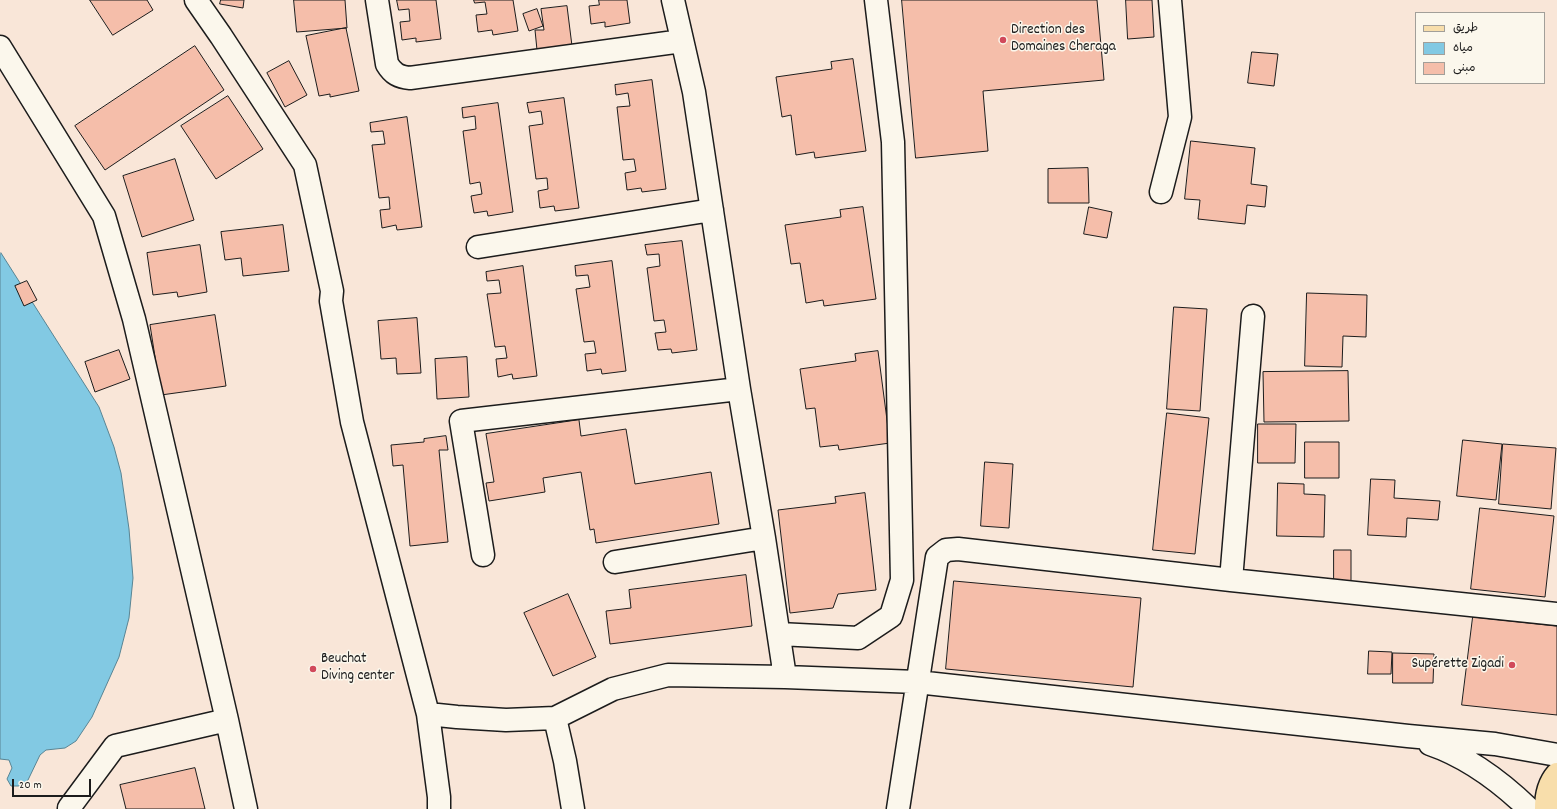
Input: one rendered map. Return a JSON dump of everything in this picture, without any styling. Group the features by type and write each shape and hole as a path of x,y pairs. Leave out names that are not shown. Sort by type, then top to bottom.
{"main road":[{"path":"1546,809 1546,800 1557,774"}],"street":[{"path":"196,0 305,165 332,291 331,301 352,422 428,714 439,798 439,809"},
{"path":"377,0 387,64 391,70 402,78 682,41"},
{"path":"673,0 694,92 785,677"},
{"path":"779,634 858,638 891,616 902,580 892,142 876,0"},
{"path":"1162,192 1180,117 1170,0"},
{"path":"0,47 104,216 134,319 227,720 246,809"},
{"path":"478,247 712,210"},
{"path":"1231,580 1254,316"},
{"path":"483,555 461,420 739,389"},
{"path":"615,562 764,538"},
{"path":"898,809 937,557 946,550 958,549 1231,580 1557,614"},
{"path":"428,714 506,720 555,718 613,689 668,675 785,677 917,682 1408,736 1495,744 1557,755"},
{"path":"555,718 565,761 573,809"},
{"path":"70,809 69,808 116,746 227,720"},
{"path":"1408,736 1441,748 1473,764 1502,784 1529,809"}],"water":[{"path":"1,253 99,407 114,447 121,473 129,529 133,578 129,618 119,657 92,717 76,741 65,748 46,750 40,755 28,780 21,786 11,786 7,779 12,768 9,760 0,759"}],"building":[{"path":"90,0 147,0 153,10 113,35"},
{"path":"221,0 244,0 243,8 220,4"},
{"path":"294,0 345,0 347,28 297,32"},
{"path":"397,0 436,0 441,39 416,42 416,38 402,40 400,22 410,21 409,9 399,10"},
{"path":"474,0 513,0 518,31 493,35 492,30 478,32 476,15 487,14 485,2 475,3"},
{"path":"599,0 627,0 630,23 605,27 605,22 591,24 589,6 599,5"},
{"name":"Direction des Domaines Cheraga","path":"902,0 1097,0 1104,80 983,91 988,151 916,158"},
{"path":"1126,0 1152,0 1154,37 1128,39"},
{"path":"567,6 572,46 537,50 535,30 544,30 541,9"},
{"path":"537,9 543,26 529,31 523,14"},
{"path":"346,28 359,91 330,97 330,94 319,96 306,36"},
{"path":"195,46 224,90 105,170 75,126"},
{"path":"1252,52 1278,54 1274,86 1248,83"},
{"path":"853,59 866,151 815,158 814,152 796,155 791,115 782,117 776,77 832,69 831,62"},
{"path":"289,61 307,95 285,107 267,73"},
{"path":"652,80 666,189 642,192 641,188 627,190 625,173 636,171 634,159 623,160 617,107 630,106 628,93 616,95 615,85"},
{"path":"228,96 263,149 216,179 181,126"},
{"path":"564,98 579,208 555,211 554,206 540,208 538,191 548,189 547,178 536,179 529,126 543,124 541,111 529,113 527,103"},
{"path":"498,103 513,212 488,216 487,211 474,213 471,196 482,194 480,182 470,184 463,131 476,129 475,116 463,118 462,108"},
{"path":"407,117 422,227 397,230 396,225 382,228 380,210 390,209 389,197 379,198 372,145 385,144 383,131 371,132 370,123"},
{"path":"1191,141 1255,148 1251,184 1267,186 1265,207 1247,205 1245,224 1198,219 1200,200 1185,199"},
{"path":"175,159 194,220 142,237 123,176"},
{"path":"1088,168 1089,203 1048,203 1048,169"},
{"path":"863,207 876,299 824,306 823,300 806,303 800,263 791,264 785,225 841,217 840,210"},
{"path":"1089,207 1112,212 1107,238 1084,234"},
{"path":"283,225 289,271 243,276 241,258 225,260 221,232"},
{"path":"682,241 697,350 672,353 671,349 658,350 655,333 666,332 664,320 654,321 647,268 660,266 659,254 647,255 645,245"},
{"path":"200,245 207,292 178,297 177,292 153,295 147,253"},
{"path":"612,261 626,371 602,374 601,369 587,371 585,354 596,353 594,341 584,342 576,289 590,287 588,275 576,276 575,266"},
{"path":"523,266 537,376 513,379 512,374 498,377 496,359 507,358 505,346 495,347 487,294 501,293 499,280 487,281 486,272"},
{"path":"27,281 37,300 24,306 15,286"},
{"path":"1307,293 1367,295 1366,337 1343,336 1342,367 1305,366"},
{"path":"1174,307 1207,309 1200,411 1167,409"},
{"path":"215,315 226,386 161,395 150,325"},
{"path":"417,318 421,373 397,374 396,358 381,359 378,321"},
{"path":"119,350 130,379 95,392 85,362"},
{"path":"878,351 890,443 839,450 838,445 820,447 815,408 806,409 800,369 856,361 855,354"},
{"path":"467,357 469,397 437,399 435,359"},
{"path":"1348,371 1349,421 1264,422 1263,372"},
{"path":"1167,413 1209,418 1195,554 1153,550"},
{"path":"579,420 581,436 626,429 635,484 711,472 719,524 596,543 594,529 590,530 581,472 543,478 545,492 489,501 486,483 494,482 486,434"},
{"path":"1258,424 1296,424 1295,463 1258,463"},
{"path":"446,436 448,450 439,450 448,542 410,546 403,465 393,466 391,445 424,442 424,439"},
{"path":"1463,440 1502,444 1496,500 1457,496"},
{"path":"1305,442 1339,442 1339,478 1305,478"},
{"path":"1503,444 1556,448 1551,509 1499,504"},
{"path":"985,462 1013,464 1009,528 981,526"},
{"path":"1371,479 1395,480 1394,498 1440,501 1438,520 1407,518 1406,537 1368,535"},
{"path":"1278,483 1304,484 1304,494 1325,495 1324,537 1277,536"},
{"path":"865,493 876,590 838,594 833,608 790,613 778,510 836,503 835,497"},
{"path":"1480,508 1554,516 1545,597 1471,589"},
{"path":"1334,550 1351,550 1351,581 1334,581"},
{"path":"746,575 752,626 610,644 606,611 631,608 629,590"},
{"path":"954,581 1141,598 1133,687 946,669"},
{"path":"568,594 596,657 553,676 524,613"},
{"name":"Supérette Zigadi","path":"1473,617 1557,626 1557,715 1462,705"},
{"path":"1369,651 1392,652 1391,674 1368,674"},
{"path":"1393,653 1434,654 1433,683 1393,683"},
{"path":"195,768 205,809 126,809 120,785"}],"place":[{"name":"Direction des Domaines Cheraga","path":"1003,40"},
{"name":"Supérette Zigadi","path":"1512,665"},
{"name":"Beuchat Diving center","path":"313,669"}]}
